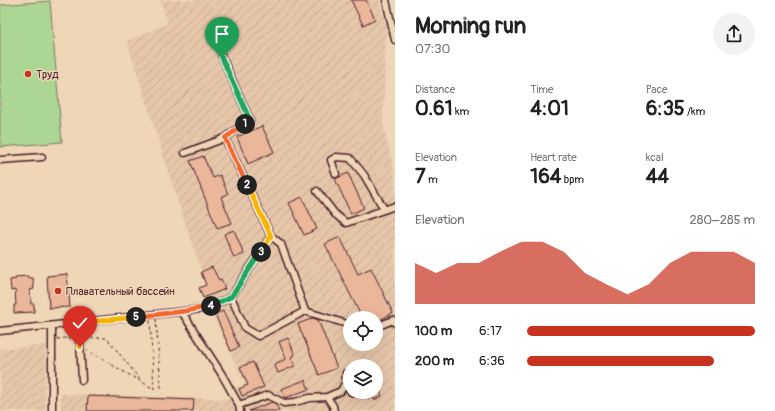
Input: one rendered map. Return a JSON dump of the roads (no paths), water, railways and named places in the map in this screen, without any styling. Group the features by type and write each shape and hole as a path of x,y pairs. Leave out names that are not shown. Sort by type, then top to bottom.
{"street":[{"path":"386,0 395,36"},
{"path":"185,153 225,138 250,120 222,58"},
{"path":"225,138 271,236 281,244 304,311"},
{"path":"0,160 42,156"},
{"path":"336,174 331,160 336,157 350,158 364,176 384,209"},
{"path":"317,191 335,214 346,223 395,206"},
{"path":"0,331 182,312 207,308 231,297 271,236"},
{"path":"231,297 246,328 258,336 304,311 343,322"},
{"path":"182,312 221,373 239,408 268,395 284,403 310,398 327,397 341,391 343,386"},
{"path":"383,324 393,320 395,323"},
{"path":"79,323 82,380"},
{"path":"52,326 52,411"},
{"path":"327,397 333,406 334,411"}],"place":[{"name":"Труд","path":"28,74"},
{"name":"Плавательный бассейн","path":"58,291"}]}
